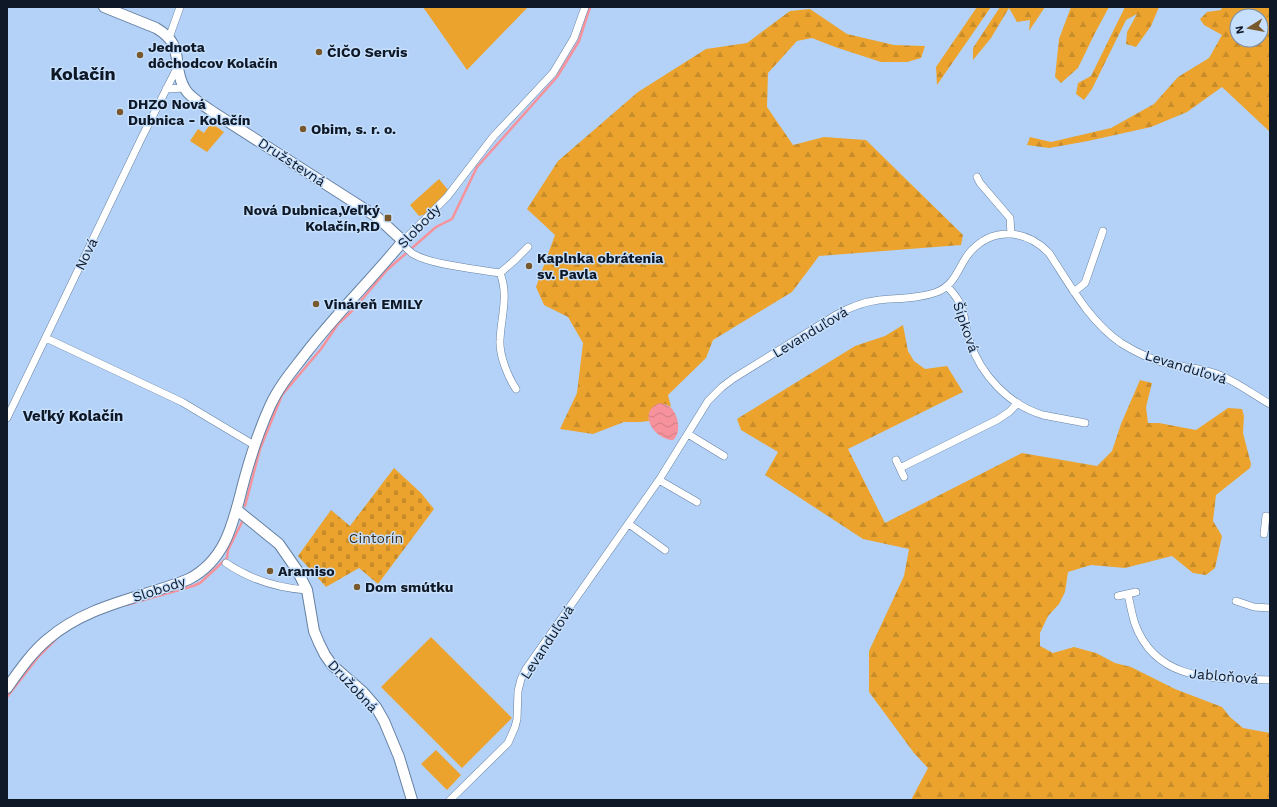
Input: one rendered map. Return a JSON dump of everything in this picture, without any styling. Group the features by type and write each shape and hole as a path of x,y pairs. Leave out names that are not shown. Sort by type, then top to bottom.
{"street":[{"path":"104,7 156,28 169,38 174,45 177,54 180,78 184,88 166,89"},
{"path":"169,38 180,7"},
{"name":"Slobody","path":"7,688 32,655 47,639 74,620 113,604 179,584 201,573 215,560 221,550 237,510 254,445 270,405 277,392 332,321 406,246 447,197 493,137 553,73 574,38 585,7"},
{"name":"Nová","path":"7,418 178,65"},
{"name":"Družstevná","path":"184,88 190,95 213,112 377,217 420,258 500,273"},
{"path":"977,177 980,183 1010,218 1011,234"},
{"path":"1074,292 1085,283 1103,231"},
{"name":"Levanduľová","path":"450,800 508,743 517,719 518,690 526,669 659,480 708,401 722,387 734,378 836,314 850,307 878,300 926,296 939,291 947,286 956,276 965,259 977,245 990,238 997,235 1011,234 1029,238 1043,246 1084,306 1100,325 1121,342 1134,350 1161,362 1216,374 1232,381 1270,404"},
{"path":"516,389 510,379 500,350 505,292 500,273 528,247"},
{"name":"Šípková","path":"947,286 960,304 963,311 969,340 979,363 998,387 1018,403 1030,409 1043,414 1085,423"},
{"path":"46,338 182,402 254,445"},
{"path":"900,468 997,420 1009,412 1018,403"},
{"path":"688,434 724,456"},
{"path":"896,460 904,477"},
{"path":"659,480 696,502"},
{"name":"Družobná","path":"237,510 279,544 297,570 307,590 314,630 325,655 332,666 363,692 376,707 390,734 412,800"},
{"path":"1264,534 1268,525 1266,516"},
{"path":"629,524 665,550"},
{"path":"226,563 247,576 279,587 307,590"},
{"path":"1118,596 1136,592"},
{"name":"Jabloňová","path":"1128,594 1135,624 1139,633 1151,651 1167,665 1185,673 1198,676 1270,680"},
{"path":"1236,601 1254,607 1270,608"}],"green space":[{"path":"423,7 528,7 467,70"},
{"path":"977,7 991,7 937,85 936,67"},
{"path":"1000,7 1045,7 1029,31 1030,20 1017,22 1009,8 991,38 973,60 973,48"},
{"path":"1071,7 1109,7 1078,68 1061,83 1055,77 1059,39"},
{"path":"1125,7 1159,7 1151,26 1136,47 1126,44 1127,32 1137,14 1126,20 1092,89 1084,100 1076,94 1078,83 1091,76"},
{"path":"1222,7 1270,7 1270,132 1222,87 1187,112 1151,127 1049,148 1027,145 1030,137 1051,142 1111,128 1154,104 1178,77 1209,58 1222,35 1204,25 1200,19 1207,12 1221,10"},
{"path":"810,9 847,34 894,45 925,46 921,58 907,62 881,62 812,38 797,41 768,73 767,107 793,145 824,137 866,140 963,235 961,245 819,256 792,292 713,340 706,358 668,395 671,407 659,404 650,412 649,421 624,422 593,434 560,429 577,393 583,343 568,317 544,305 536,287 555,235 527,209 558,161 638,92 706,49 747,43 790,11"},
{"path":"211,123 224,132 207,152 190,141 198,129 204,133"},
{"path":"439,179 448,190 426,214 419,216 410,205"},
{"path":"903,325 908,351 914,361 925,369 947,366 963,392 848,449 885,523 1022,453 1097,466 1112,451 1121,424 1140,380 1152,383 1146,407 1148,423 1159,423 1196,430 1228,408 1242,409 1244,416 1243,433 1251,464 1250,468 1216,495 1213,521 1222,536 1215,568 1206,575 1193,573 1172,556 1125,568 1091,565 1068,572 1065,592 1059,604 1048,616 1040,633 1040,646 1053,653 1074,647 1096,653 1115,663 1131,667 1175,689 1222,707 1230,717 1243,728 1270,733 1270,800 911,800 928,768 914,753 869,692 869,651 904,576 909,549 863,539 765,475 778,452 741,430 737,419 855,346 885,336"},
{"name":"Cintorín","path":"394,468 421,493 434,509 378,584 359,568 326,587 298,556 331,510 350,526"},
{"path":"431,637 512,718 462,768 381,687"},
{"path":"436,750 461,775 447,790 421,764"}],"water":[{"path":"660,403 670,407 677,418 678,428 676,437 673,440 666,439 660,435 650,424 649,412 653,407"}],"waterway":[{"path":"245,506 260,449 282,395 321,349 338,324 353,310 387,270 436,227 452,219 477,167 557,77 579,41 590,7"},
{"path":"126,605 200,583 227,558 228,550 242,522"},
{"path":"7,697 38,657 56,639"}],"place":[{"name":"ČIČO Servis","path":"319,52"},
{"name":"Jednota dôchodcov Kolačín","path":"140,55"},
{"name":"DHZO Nová Dubnica - Kolačín","path":"120,112"},
{"name":"Obim, s. r. o.","path":"303,129"},
{"name":"Nová Dubnica,Veľký Kolačín,RD","path":"388,218"},
{"name":"Kaplnka obrátenia sv. Pavla","path":"529,266"},
{"name":"Vináreň EMILY","path":"316,304"},
{"name":"Aramiso","path":"270,571"},
{"name":"Dom smútku","path":"357,587"}],"district":[{"name":"Kolačín","path":"83,74"},
{"name":"Veľký Kolačín","path":"73,416"}]}
